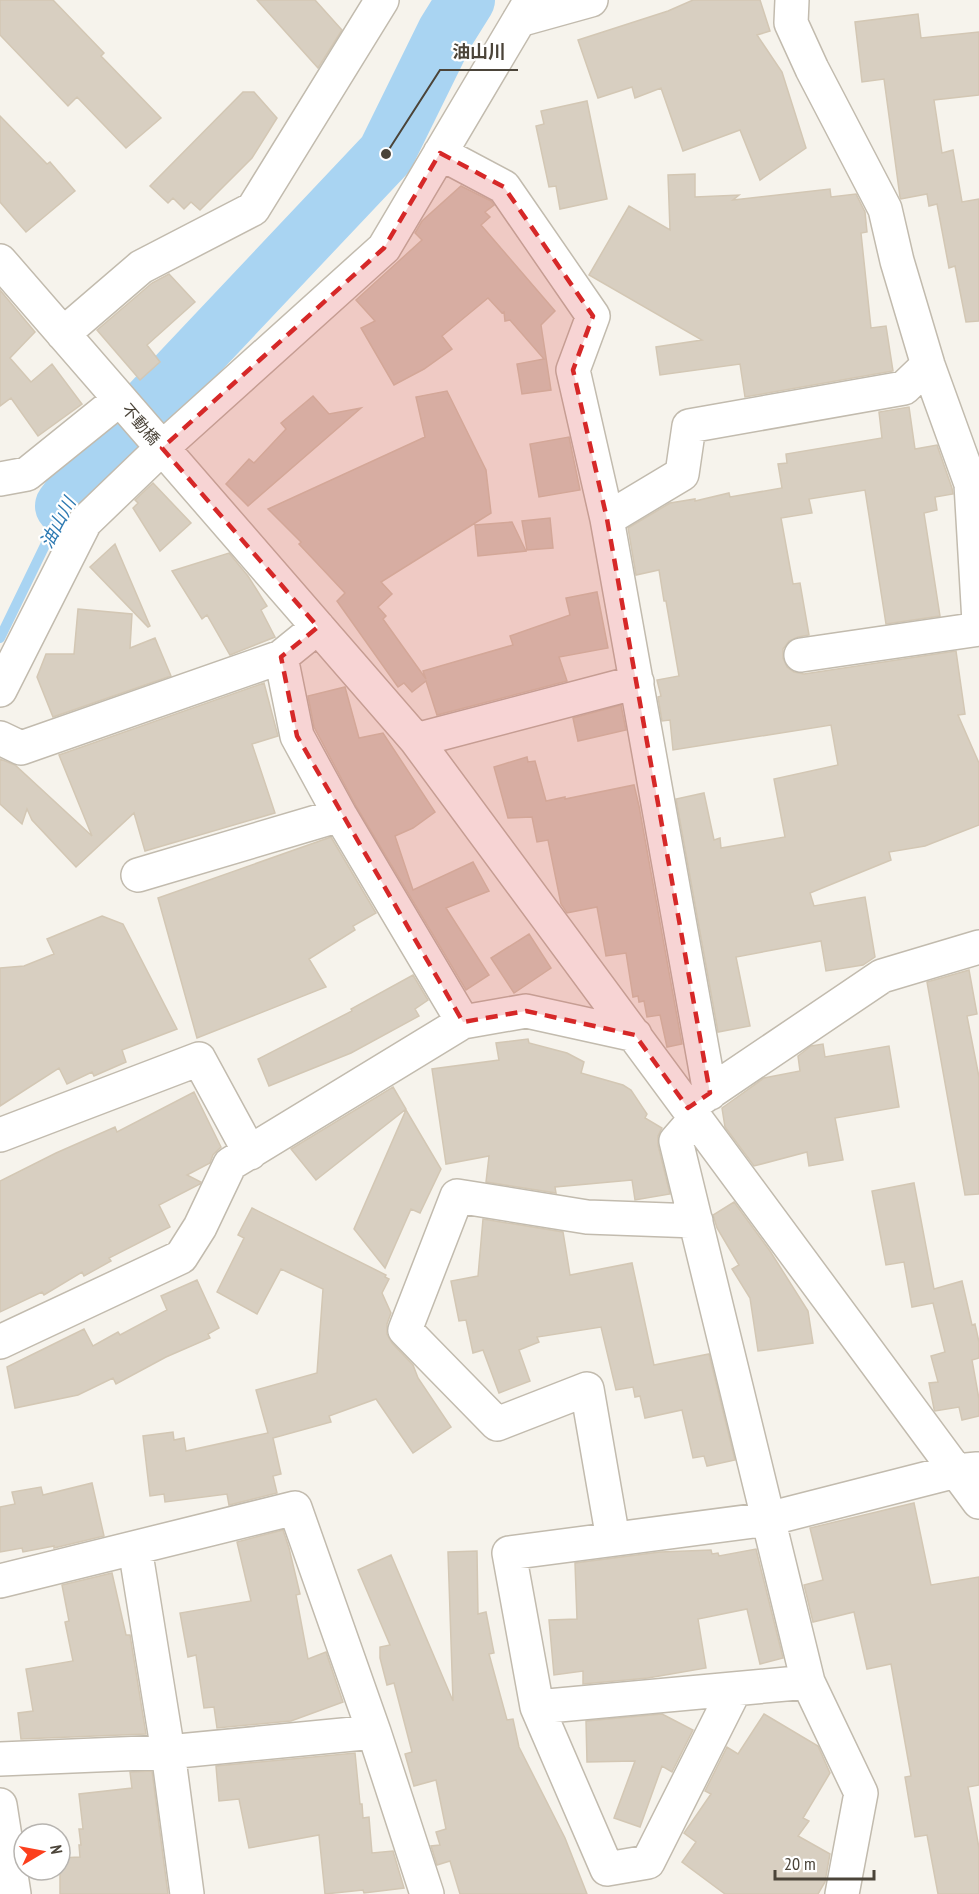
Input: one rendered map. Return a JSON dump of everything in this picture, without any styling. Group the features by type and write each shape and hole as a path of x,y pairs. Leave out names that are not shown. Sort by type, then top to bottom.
{"street":[{"path":"63,334 141,267 253,209 382,0"},
{"path":"4,673 85,522 162,448 384,248 525,10 591,0"},
{"path":"792,0 790,23 885,209 897,261 928,365 970,484 979,622"},
{"path":"440,153 504,187 593,316 573,370 607,519 637,682 698,1106"},
{"name":"不動橋","path":"0,261 416,740 635,1035 698,1106 968,1470 979,1502"},
{"path":"607,519 682,474 689,426 904,388 928,365"},
{"path":"0,479 27,474 120,399"},
{"path":"0,738 21,748 281,657 318,627"},
{"path":"801,655 979,629"},
{"path":"281,657 297,736 340,814 463,1022"},
{"path":"416,740 637,682"},
{"path":"138,875 340,814"},
{"path":"842,1894 861,1794 808,1682 676,1141 698,1106 882,976 979,947"},
{"path":"0,1342 181,1257 200,1227 230,1164 463,1022 526,1011 635,1035"},
{"path":"0,1135 199,1059 250,1153"},
{"path":"613,1539 587,1389 497,1424 405,1330 457,1196 587,1216 696,1221"},
{"path":"735,1689 648,1862 607,1869 537,1707 509,1553 768,1519 968,1470"},
{"path":"0,1581 295,1508 374,1732 426,1894"},
{"path":"135,1548 168,1752 187,1894"},
{"path":"537,1707 808,1682"},
{"path":"0,1759 168,1752 374,1732"},
{"path":"0,1805 14,1894"}],"highlighted area":[{"path":"440,153 504,187 593,316 573,370 607,519 710,1093 688,1108 635,1035 526,1011 463,1022 297,736 281,657 318,627 162,448 384,248"}],"building":[{"path":"0,0 53,0 104,53 101,56 161,118 126,148 77,97 68,106 0,35"},
{"path":"257,0 315,0 342,30 318,68"},
{"path":"693,0 760,0 770,31 757,35 782,72 806,148 760,180 740,130 683,151 661,88 635,98 632,87 598,98 578,40 668,11"},
{"path":"918,14 921,38 979,32 979,95 934,100 942,153 953,150 962,202 979,199 979,321 966,322 955,266 949,268 937,204 929,206 927,194 901,199 900,197 884,79 862,82 855,22"},
{"path":"243,92 254,92 277,118 252,158 200,210 191,202 184,209 173,198 168,203 150,186"},
{"path":"587,101 607,199 560,209 556,186 549,187 536,126 544,124 541,111"},
{"path":"0,116 47,164 50,162 75,191 26,232 0,202"},
{"path":"695,174 695,197 739,195 733,200 830,189 831,197 856,194 865,212 867,232 861,233 871,328 886,326 893,371 745,397 740,364 660,375 656,347 702,340 589,275 629,206 670,230 668,175"},
{"path":"461,186 491,201 494,205 485,212 490,217 481,225 555,311 541,325 551,390 522,394 517,364 544,359 510,320 505,321 504,312 502,313 488,298 442,336 452,349 424,369 394,385 361,328 375,321 356,300 422,240 415,233 422,221"},
{"path":"169,274 195,302 147,345 160,362 140,380 97,330 152,283"},
{"path":"0,290 35,332 10,358 31,382 52,364 82,404 38,436 11,398 0,406"},
{"path":"447,391 486,470 491,513 381,582 392,594 378,607 386,616 383,619 426,679 423,671 513,645 510,636 570,615 566,598 597,592 608,648 559,657 567,681 437,715 426,681 412,692 404,683 398,687 337,601 345,593 299,544 301,542 268,509 425,437 416,397"},
{"path":"313,396 329,414 361,408 248,506 226,484 249,459 254,463 286,429 281,423"},
{"path":"909,407 915,449 937,445 953,494 935,497 937,510 924,513 940,616 886,624 865,490 809,499 812,513 781,518 793,584 800,583 809,635 789,641 783,649 783,658 787,667 794,672 804,674 956,651 965,714 958,715 979,763 979,825 925,846 889,852 891,860 810,893 814,906 865,897 875,957 863,965 826,971 821,941 736,957 750,1026 718,1032 676,799 704,793 714,840 720,838 721,848 785,837 774,779 838,765 831,725 673,750 670,720 662,721 658,697 661,696 657,680 679,676 666,601 664,601 659,570 636,575 628,528 670,503 695,499 695,501 729,493 730,497 782,488 778,464 787,463 786,454 882,438 879,412"},
{"path":"569,437 580,490 539,497 530,444"},
{"path":"153,483 191,523 160,551 133,508 138,503 135,500"},
{"path":"550,518 553,548 527,550 522,521"},
{"path":"512,522 526,551 478,556 475,525"},
{"path":"115,544 150,626 148,627 90,567"},
{"path":"229,553 248,576 267,606 261,610 275,637 230,655 207,615 202,619 172,571"},
{"path":"78,609 132,614 130,648 155,638 171,676 53,717 37,677 46,654 74,654"},
{"path":"264,683 278,736 252,744 275,813 145,851 134,813 76,867 32,820 27,809 22,824 0,804 0,759 15,765 92,836 59,755"},
{"path":"345,687 359,738 383,733 435,812 413,828 395,836 413,890 473,862 489,891 446,908 489,975 466,990 356,806 314,727 308,696"},
{"path":"621,705 626,730 578,741 573,718"},
{"path":"527,757 528,762 535,761 546,801 634,785 682,1044 667,1047 660,1015 647,1017 644,1001 639,1002 638,996 633,997 626,953 606,956 597,907 567,913 561,904 548,840 537,842 532,817 508,818 494,767"},
{"path":"331,837 376,913 353,926 355,930 309,959 326,987 197,1038 158,898"},
{"path":"102,916 123,924 177,1029 122,1050 126,1062 94,1076 92,1072 67,1084 59,1068 0,1106 0,968 24,966 54,954 47,939"},
{"path":"529,934 551,968 514,993 491,958"},
{"path":"969,970 977,1014 967,1016 979,1077 979,1194 965,1195 927,982"},
{"path":"413,975 428,1000 415,1009 419,1016 351,1053 269,1086 258,1059 352,1011 351,1009"},
{"path":"528,1039 529,1043 567,1053 584,1062 581,1073 623,1085 631,1090 647,1114 645,1118 662,1128 658,1136 658,1145 670,1194 635,1200 632,1180 555,1187 556,1193 486,1182 489,1156 446,1164 432,1069 499,1060 496,1043"},
{"path":"823,1044 825,1057 889,1046 899,1107 835,1118 843,1160 809,1166 807,1152 754,1166 725,1127 722,1108 764,1078 800,1071 798,1056 811,1046"},
{"path":"393,1087 406,1109 316,1180 291,1149"},
{"path":"194,1092 221,1147 213,1155 210,1163 187,1175 201,1182 200,1184 159,1205 170,1227 109,1258 111,1261 84,1276 82,1272 44,1295 42,1292 0,1312 0,1181 115,1127 117,1132"},
{"path":"406,1110 441,1169 420,1213 411,1209 385,1268 354,1229"},
{"path":"914,1183 934,1289 962,1281 972,1325 975,1324 979,1342 979,1358 972,1360 979,1399 979,1416 962,1420 959,1407 935,1411 929,1383 938,1382 931,1356 945,1352 933,1303 912,1307 904,1262 886,1265 872,1191"},
{"path":"734,1202 770,1251 808,1311 813,1343 758,1351 750,1298 732,1269 739,1265 717,1228 713,1215"},
{"path":"252,1208 386,1275 385,1277 389,1279 382,1293 391,1313 387,1324 387,1334 392,1343 413,1365 418,1378 451,1427 413,1453 376,1399 329,1416 331,1422 273,1438 281,1474 273,1476 277,1493 229,1505 227,1494 165,1502 164,1494 150,1496 143,1436 173,1432 174,1440 184,1438 186,1451 268,1433 256,1390 317,1373 323,1289 281,1269 257,1314 217,1292 244,1238 238,1235"},
{"path":"483,1219 563,1232 570,1275 632,1263 654,1365 709,1354 735,1460 707,1466 704,1456 693,1458 682,1410 645,1418 640,1396 635,1397 633,1387 616,1390 601,1327 537,1337 539,1342 519,1350 530,1381 499,1393 483,1350 473,1353 466,1320 459,1321 451,1281 478,1276"},
{"path":"197,1280 219,1328 208,1334 210,1338 166,1357 116,1384 113,1378 78,1395 15,1408 7,1367 84,1329 93,1346 118,1332 120,1335 167,1310 161,1296"},
{"path":"92,1483 104,1536 54,1548 54,1546 23,1552 22,1548 0,1552 0,1507 15,1504 12,1492 41,1487 43,1495"},
{"path":"914,1503 931,1585 979,1577 979,1785 968,1787 979,1848 979,1894 938,1894 927,1835 915,1837 905,1777 911,1776 891,1664 867,1669 854,1612 813,1622 804,1585 823,1580 810,1528"},
{"path":"283,1530 300,1594 296,1595 308,1659 326,1652 343,1702 291,1721 217,1728 214,1707 204,1708 196,1655 188,1657 180,1613 251,1601 237,1542"},
{"path":"756,1549 783,1658 760,1664 747,1609 698,1619 706,1668 648,1678 583,1684 583,1671 554,1675 549,1620 577,1619 575,1563 660,1552 711,1550 712,1554 718,1553 719,1556"},
{"path":"477,1551 478,1614 486,1612 494,1653 489,1654 507,1720 513,1719 519,1747 565,1838 587,1894 460,1894 450,1861 437,1865 431,1846 440,1845 436,1832 446,1829 436,1780 414,1786 405,1754 412,1752 394,1683 387,1685 380,1658 380,1647 390,1645 358,1570 391,1555 453,1701 448,1552"},
{"path":"112,1573 126,1635 130,1635 146,1734 21,1739 18,1713 33,1711 26,1669 73,1661 65,1622 69,1621 62,1585"},
{"path":"662,1714 693,1730 672,1772 662,1766 640,1827 614,1818 635,1761 587,1762 586,1721"},
{"path":"764,1714 818,1746 830,1773 803,1818 809,1821 798,1836 830,1854 825,1882 818,1894 725,1894 682,1862 696,1842 684,1833 711,1794 705,1791 727,1747 738,1754"},
{"path":"355,1753 360,1804 362,1804 363,1818 369,1817 372,1853 393,1851 404,1888 364,1893 363,1890 325,1894 319,1835 249,1848 239,1799 219,1801 216,1766"},
{"path":"152,1771 168,1894 60,1894 60,1882 72,1882 72,1857 80,1857 79,1829 83,1829 79,1794 132,1788 130,1772"}],"waterway":[{"name":"油山川","path":"64,506 100,457 386,154 446,32 466,0"},
{"name":"油山川","path":"0,638 64,506"}],"place":[{"name":"油山川","path":"386,154"}]}
